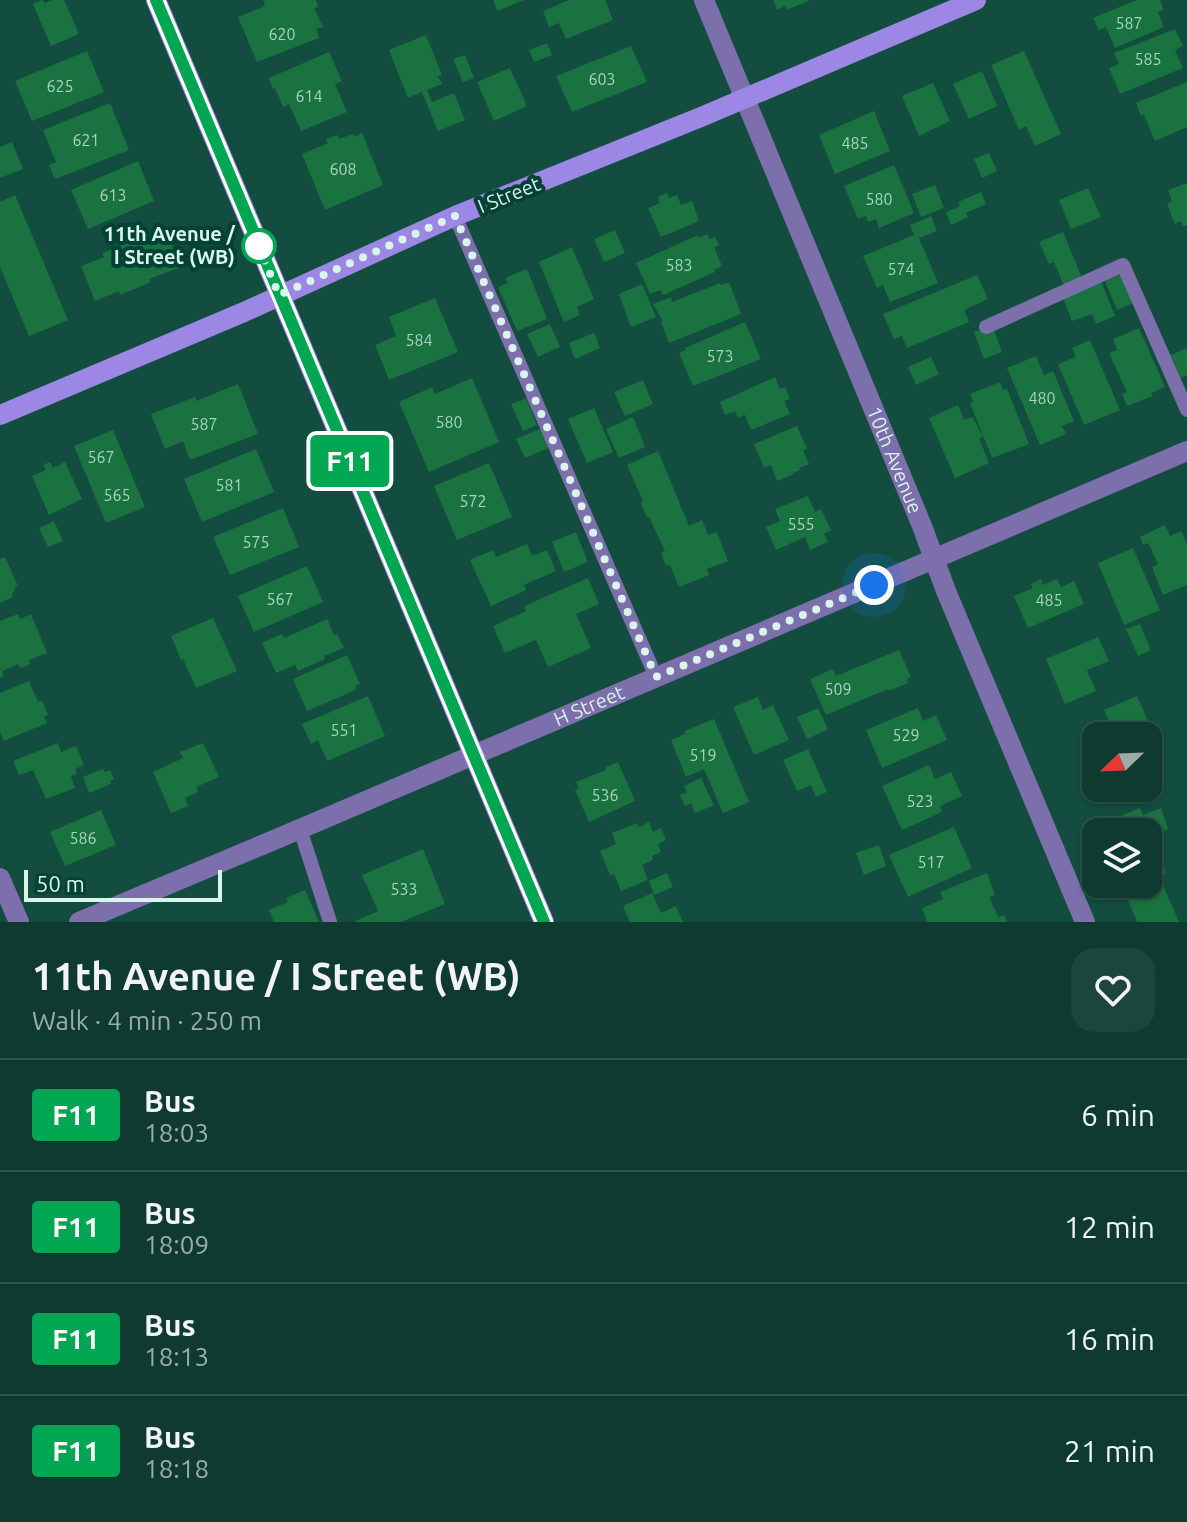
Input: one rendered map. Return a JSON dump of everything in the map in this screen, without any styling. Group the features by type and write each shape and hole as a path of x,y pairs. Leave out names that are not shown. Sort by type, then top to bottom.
{"street":[{"path":"156,0 544,922"},
{"name":"10th Avenue","path":"704,0 1085,922"},
{"name":"I Street","path":"0,415 455,216 976,0"},
{"name":"H Street","path":"79,922 1187,451"},
{"path":"0,878 19,922"}],"lane":[{"path":"455,216 656,677"},
{"path":"986,327 1123,265 1187,410"},
{"path":"300,829 330,922"}],"building":[{"path":"42,0 45,3 64,0 79,34 51,46 33,4"},
{"path":"263,0 316,0 318,7 314,8 323,27 316,29 319,38 257,62 238,17 265,6"},
{"path":"493,0 524,0 497,11"},
{"path":"569,0 605,0 613,20 566,39 559,23 549,27 543,11"},
{"path":"773,0 810,0 787,10 785,6 777,10"},
{"path":"1137,0 1160,0 1164,10 1158,12 1164,27 1115,48 1106,27 1099,30 1093,18"},
{"path":"1175,29 1183,46 1175,50 1183,68 1120,94 1109,68 1119,64 1114,53"},
{"path":"426,35 442,75 438,76 442,84 427,90 432,102 454,93 465,120 438,131 422,92 408,98 389,50"},
{"path":"547,43 552,55 534,62 529,50"},
{"path":"631,46 647,82 572,112 556,76"},
{"path":"87,51 104,92 32,121 15,81"},
{"path":"1024,51 1061,134 1035,146 1026,126 1019,130 991,65"},
{"path":"329,52 342,81 335,84 347,112 301,131 289,104 283,107 269,78"},
{"path":"465,55 474,78 463,82 453,59"},
{"path":"510,68 527,106 494,121 477,82"},
{"path":"982,71 997,106 969,119 953,84"},
{"path":"1187,82 1187,127 1155,141 1136,103"},
{"path":"933,83 950,121 919,136 902,96"},
{"path":"110,103 129,150 55,179 49,165 56,162 43,130"},
{"path":"874,111 890,151 835,174 819,135"},
{"path":"362,133 383,185 325,210 302,154 328,143 326,139 338,135 339,139 353,134 354,137"},
{"path":"12,142 23,169 0,178 0,147"},
{"path":"989,153 997,171 982,178 974,159"},
{"path":"138,161 154,201 88,229 71,190"},
{"path":"894,165 914,213 879,228 876,219 868,222 866,216 858,219 844,186"},
{"path":"1187,183 1187,225 1183,226 1181,221 1175,224 1167,204 1172,201 1168,190"},
{"path":"935,185 944,208 921,217 912,194"},
{"path":"1088,188 1101,217 1071,229 1059,200"},
{"path":"981,192 986,204 966,213 968,217 951,225 946,212 960,206 958,202"},
{"path":"667,193 669,198 677,195 681,205 692,201 699,221 661,237 648,208 660,203 658,197"},
{"path":"15,195 68,320 29,336 0,267 0,202"},
{"path":"931,216 937,231 919,238 938,283 890,302 883,285 877,288 863,256 914,235 910,225"},
{"path":"166,228 181,267 149,279 151,282 120,295 119,291 95,301 81,266 104,257 102,253"},
{"path":"615,230 625,253 604,262 594,239"},
{"path":"1063,232 1082,278 1064,286 1054,262 1049,264 1039,242"},
{"path":"707,234 710,239 715,237 719,245 714,247 722,266 663,295 660,290 650,294 636,263 698,235 699,238"},
{"path":"572,247 594,299 577,307 580,315 564,322 539,262"},
{"path":"527,269 547,319 517,331 498,287 508,283 505,278"},
{"path":"1124,273 1137,302 1117,310 1105,281"},
{"path":"977,275 988,299 964,310 969,322 907,348 902,336 894,339 883,314"},
{"path":"1101,281 1115,316 1096,324 1092,314 1072,321 1062,296"},
{"path":"729,282 741,314 669,343 663,322 653,304 671,297 672,302"},
{"path":"642,284 656,317 631,327 619,294"},
{"path":"435,298 458,352 389,380 375,345 396,336 389,317"},
{"path":"745,322 761,359 693,386 679,353"},
{"path":"550,324 560,347 538,357 527,334"},
{"path":"992,325 1002,352 984,359 974,332"},
{"path":"1139,328 1165,387 1151,393 1153,396 1127,406 1122,394 1127,392 1109,353 1117,350 1113,339"},
{"path":"594,333 600,348 575,359 569,343"},
{"path":"1090,340 1120,410 1084,425 1058,364 1076,357 1072,348"},
{"path":"1187,348 1187,375 1181,378 1171,355"},
{"path":"1036,356 1044,375 1053,371 1074,421 1062,426 1066,434 1040,445 1007,368"},
{"path":"931,357 939,374 916,385 908,367"},
{"path":"775,377 780,389 785,387 790,399 784,401 790,414 751,430 745,415 738,418 735,411 725,415 720,402"},
{"path":"472,378 499,442 429,472 399,402 432,387 435,394"},
{"path":"643,380 653,404 625,416 614,392"},
{"path":"1000,382 1003,390 1007,389 1029,444 992,458 970,403 974,402 970,394"},
{"path":"238,384 258,434 190,460 183,441 165,449 151,414"},
{"path":"526,398 537,425 523,431 511,404"},
{"path":"958,405 964,420 973,417 983,437 979,438 989,463 955,478 929,418"},
{"path":"594,408 613,452 587,463 568,419"},
{"path":"633,417 645,447 619,458 606,429"},
{"path":"797,426 807,449 803,450 809,464 777,481 771,465 764,468 754,444"},
{"path":"542,428 551,447 525,458 516,439"},
{"path":"113,430 145,507 106,523 74,446"},
{"path":"256,449 274,492 202,522 184,479"},
{"path":"658,451 689,526 702,520 708,535 717,532 728,561 707,569 709,575 679,587 670,565 666,566 661,553 665,551 647,518 627,465"},
{"path":"50,462 53,468 65,462 82,499 49,515 32,476 46,470 43,465"},
{"path":"489,463 512,517 457,540 434,486"},
{"path":"808,496 815,512 821,509 831,530 824,534 828,542 810,550 805,537 776,550 766,527 780,521 775,509"},
{"path":"283,508 299,547 230,575 213,537"},
{"path":"54,521 63,541 48,547 39,528"},
{"path":"1165,525 1170,536 1181,531 1187,544 1187,585 1163,595 1152,567 1158,564 1148,543 1143,545 1140,537"},
{"path":"576,532 588,562 564,572 552,542"},
{"path":"527,544 532,556 547,550 556,571 524,585 526,590 491,606 470,560 493,550 496,557"},
{"path":"1133,548 1160,610 1124,625 1098,563"},
{"path":"5,557 18,586 14,588 13,597 0,603 0,559"},
{"path":"307,566 323,602 254,632 238,596"},
{"path":"588,578 599,604 576,614 591,648 548,667 536,640 505,653 493,626 526,611 524,606"},
{"path":"1041,579 1043,585 1057,579 1061,587 1074,581 1084,604 1028,628 1014,596 1033,588 1031,584"},
{"path":"18,614 20,619 31,614 47,653 29,660 30,664 20,668 18,664 2,671 4,676 0,678 0,621"},
{"path":"213,618 237,671 196,688 171,636"},
{"path":"327,619 344,648 298,671 295,665 276,673 262,643 282,634 284,638"},
{"path":"1140,624 1151,650 1138,656 1126,629"},
{"path":"1098,637 1109,661 1087,670 1096,691 1065,704 1046,659"},
{"path":"899,650 911,677 907,679 908,683 826,715 810,679 833,669 836,676"},
{"path":"347,655 360,684 355,686 356,690 307,711 293,679"},
{"path":"29,681 38,702 42,700 48,715 44,716 47,723 4,741 0,732 0,693"},
{"path":"368,696 385,736 327,761 318,740 311,744 302,724"},
{"path":"1137,696 1148,721 1109,722 1104,710"},
{"path":"758,697 763,710 773,705 789,740 754,755 733,707"},
{"path":"818,708 828,729 807,739 797,717"},
{"path":"918,708 923,721 936,715 947,740 882,768 866,730"},
{"path":"714,719 749,802 723,813 704,769 686,777 671,740"},
{"path":"58,743 61,752 76,746 84,765 75,769 77,774 71,776 75,788 46,799 33,770 19,775 13,761"},
{"path":"203,743 219,777 196,787 198,792 185,798 188,806 171,813 153,772 183,758 180,752"},
{"path":"808,749 827,792 816,797 811,785 797,791 783,760"},
{"path":"618,762 635,801 589,822 575,790 579,788 576,782"},
{"path":"929,765 935,779 951,772 962,796 940,806 942,812 902,830 882,786"},
{"path":"103,769 105,772 110,770 114,779 110,781 111,784 89,793 83,777"},
{"path":"701,778 714,805 695,813 691,803 685,806 680,795 687,793 684,786"},
{"path":"1140,808 1143,815 1161,808 1168,829 1162,831 1162,818 1116,818"},
{"path":"101,810 116,845 65,866 50,832"},
{"path":"649,822 653,832 661,828 666,840 658,844 661,852 642,865 648,880 621,891 600,851 616,844 612,833 637,823 639,827"},
{"path":"954,827 972,868 908,897 889,855"},
{"path":"879,845 886,866 864,875 856,853"},
{"path":"423,849 445,904 401,922 354,922 378,911 362,875"},
{"path":"667,873 673,887 654,895 649,881"},
{"path":"987,873 995,895 989,897 998,917 1004,915 1007,922 927,922 922,908 943,899 940,892"},
{"path":"1162,883 1179,922 1137,922 1127,898 1162,898"},
{"path":"305,890 319,922 274,922 269,910"},
{"path":"652,893 661,913 676,906 683,922 630,922 623,906"}],"bus line":[{"name":"F11","path":"156,0 544,922"}],"place":[{"name":"11th Avenue / I Street (WB)","path":"259,246"}],"route":[{"path":"259,246 256,240 279,295 455,216 656,677 874,585"}]}
